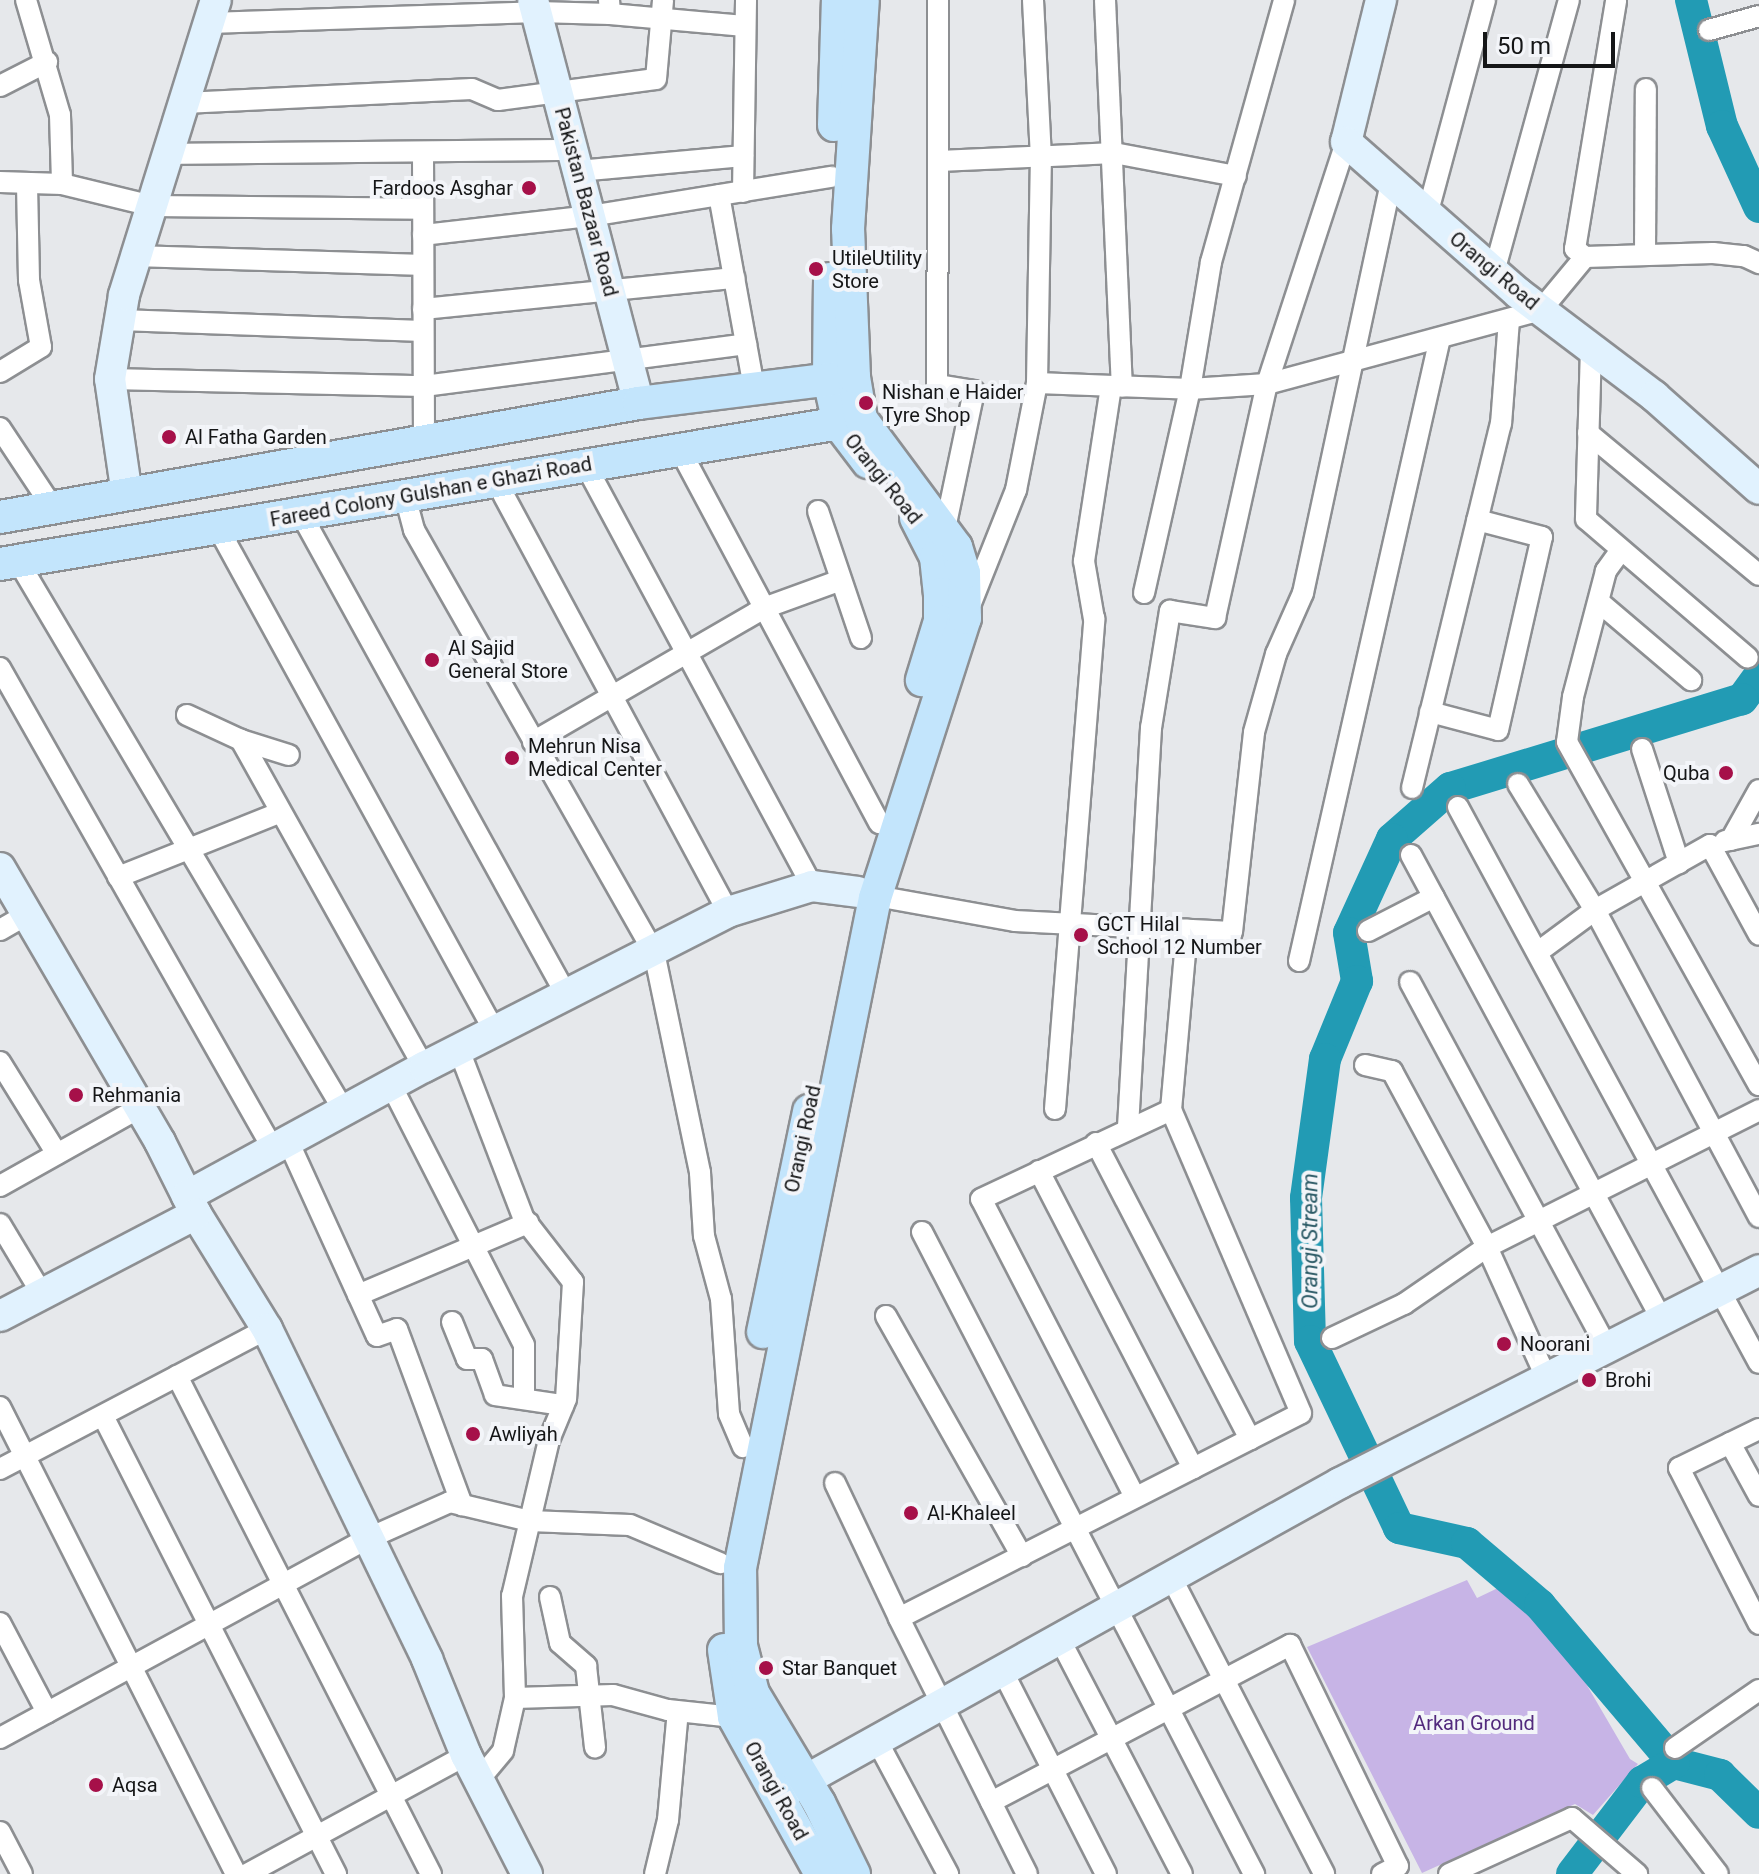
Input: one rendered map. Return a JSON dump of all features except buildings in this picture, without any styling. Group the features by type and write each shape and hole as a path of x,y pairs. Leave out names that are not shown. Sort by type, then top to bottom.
{"main road":[{"path":"801,1793 753,1693 741,1646 740,1568 866,895 965,618 964,573 945,531 850,422 842,378 832,177 838,0"},
{"path":"842,378 863,0"},
{"path":"0,517 639,403 842,378"},
{"name":"Fareed Colony Gulshan e Ghazi Road","path":"9,563 850,422"},
{"name":"Orangi Road","path":"850,422 914,514 937,569 940,621 879,823 866,895 778,1255 720,1563 723,1644 734,1717 801,1793 854,1874"},
{"name":"Orangi Road","path":"801,1793 821,1874"}],"street":[{"path":"26,0 47,62 60,115 62,184"},
{"path":"743,192 746,0"},
{"path":"937,569 974,391 937,385 938,0"},
{"path":"965,618 1016,490 1037,383 1041,158 1033,0"},
{"path":"1055,1109 1094,619 1084,561 1117,387 1114,153 1105,0"},
{"path":"1144,593 1190,389 1211,262 1284,0"},
{"path":"1128,1127 1151,728 1170,611 1215,618 1267,384 1346,142 1381,0"},
{"path":"1427,215 1485,0"},
{"path":"1494,272 1569,0"},
{"path":"1616,0 1575,249 1585,257 1713,253 1744,256 1759,263"},
{"name":"Pakistan Bazaar Road","path":"535,6 639,403"},
{"path":"127,495 110,379 120,320 136,256 212,12 609,7 663,9 744,26"},
{"path":"184,103 472,89 498,100 656,79 663,9"},
{"path":"1709,30 1759,16"},
{"path":"0,86 47,62"},
{"path":"1645,255 1646,89"},
{"name":"Orangi Road","path":"1346,142 1494,272 1591,348 1759,489"},
{"path":"168,154 423,152 575,161 743,156"},
{"path":"423,152 424,442"},
{"path":"939,161 1114,153 1236,176"},
{"path":"423,235 590,216 832,177"},
{"path":"0,182 62,184 152,206 423,209"},
{"path":"0,372 41,347 29,280 27,183"},
{"path":"0,1316 191,1205 280,1145 424,1067 728,912 812,886 1015,921 1232,932 1254,732 1276,654 1303,593 1350,363 1391,184"},
{"path":"719,195 754,388"},
{"path":"136,256 423,265"},
{"path":"1037,383 1190,389 1267,384 1541,310 1585,257"},
{"path":"423,309 734,278"},
{"path":"1412,788 1501,424 1509,319"},
{"path":"120,320 423,331"},
{"path":"1299,961 1440,338"},
{"path":"110,379 424,386 626,356 746,344"},
{"path":"1591,348 1586,519 1748,658"},
{"path":"0,428 53,508"},
{"path":"1588,433 1759,575"},
{"path":"680,450 879,823"},
{"path":"586,466 812,886"},
{"path":"496,481 615,695 728,912"},
{"path":"405,496 414,530 654,952 700,1173 704,1236 721,1299 729,1414 743,1447"},
{"path":"818,511 838,581 861,638"},
{"path":"301,514 567,996"},
{"path":"1430,712 1498,730 1542,537 1477,520"},
{"path":"218,528 495,1032"},
{"path":"1621,550 1606,571 1573,697 1567,742 1759,1085"},
{"path":"9,563 187,847 344,1111"},
{"path":"533,742 764,608 838,581"},
{"path":"1599,602 1691,680"},
{"path":"0,668 118,877 280,1145 377,1336 397,1329 462,1505"},
{"path":"187,715 241,740 289,755"},
{"path":"241,740 279,813 424,1067"},
{"path":"1642,749 1679,863"},
{"path":"1518,784 1595,910 1759,1217"},
{"path":"1731,840 1759,790"},
{"path":"1458,807 1655,1163 1759,1363"},
{"path":"118,877 279,813"},
{"path":"1538,952 1595,910 1710,845 1759,834"},
{"path":"1710,845 1759,935"},
{"path":"1411,855 1662,1320"},
{"path":"0,868 139,1108 191,1205 267,1329 427,1659 472,1768 527,1874"},
{"path":"1368,931 1434,897"},
{"path":"0,930 26,915"},
{"path":"899,1618 1301,1413 1171,1110 1187,930"},
{"path":"1410,982 1541,1220 1607,1348"},
{"path":"247,1874 392,1795 472,1768 503,1751 515,1698 512,1596 549,1440 563,1405 573,1333 573,1282 528,1223 506,1181 459,1050"},
{"path":"0,1062 57,1154"},
{"path":"1365,1065 1392,1071 1487,1247 1547,1379"},
{"path":"391,1085 524,1345 524,1395"},
{"path":"0,1186 139,1108"},
{"path":"1135,1497 981,1199 1128,1127 1171,1110"},
{"path":"1332,1338 1404,1304 1487,1247 1759,1110"},
{"path":"1096,1143 1250,1439"},
{"path":"1039,1171 1193,1468"},
{"path":"358,1295 528,1223"},
{"path":"0,1224 42,1294"},
{"path":"922,1232 1254,1874"},
{"path":"801,1793 876,1739 1114,1605 1340,1483 1759,1270"},
{"path":"886,1316 1022,1556"},
{"path":"452,1322 467,1359 482,1359 495,1395 524,1395 563,1405"},
{"path":"0,1469 267,1329"},
{"path":"177,1376 431,1874"},
{"path":"0,1407 236,1874"},
{"path":"103,1416 206,1625 336,1874"},
{"path":"1759,1429 1679,1468 1759,1624"},
{"path":"1730,1443 1759,1496"},
{"path":"835,1483 1027,1874"},
{"path":"0,1738 367,1539 450,1502 530,1521 630,1525 720,1563"},
{"path":"1170,1575 1226,1678 1324,1874"},
{"path":"550,1597 560,1643 586,1666 595,1748"},
{"path":"0,1623 47,1712"},
{"path":"1058,1636 1182,1874"},
{"path":"991,1802 1290,1645 1394,1871"},
{"path":"1001,1668 1106,1874"},
{"path":"1675,1748 1759,1690"},
{"path":"515,1698 592,1699 613,1695 678,1711 734,1717"},
{"path":"655,1874 668,1820 678,1711"},
{"path":"876,1739 948,1874"},
{"path":"1652,1788 1718,1874"},
{"path":"1449,1874 1572,1818 1589,1828 1637,1874"},
{"path":"0,1832 22,1874"}],"green space":[{"name":"Arkan Ground","path":"1467,1580 1477,1598 1498,1588 1546,1630 1574,1663 1630,1759 1638,1764 1593,1815 1575,1804 1422,1873 1307,1647"}],"waterway":[{"name":"Orangi Stream","path":"1691,0 1722,126 1759,207"},
{"name":"Orangi Stream","path":"1759,676 1742,699 1450,788 1392,839 1349,933 1357,981 1325,1059 1306,1198 1310,1341 1399,1528 1467,1543 1540,1605 1674,1763 1720,1775 1759,1813"},
{"path":"1572,1874 1642,1782 1674,1763"}],"place":[{"name":"Fardoos Asghar","path":"529,188"},
{"name":"UtileUtility Store","path":"816,269"},
{"name":"Nishan e Haider Tyre Shop","path":"866,403"},
{"name":"Al Fatha Garden","path":"169,437"},
{"name":"Al Sajid General Store","path":"432,660"},
{"name":"Mehrun Nisa Medical Center","path":"512,758"},
{"name":"Quba","path":"1726,773"},
{"name":"GCT Hilal School 12 Number","path":"1081,935"},
{"name":"Rehmania","path":"76,1095"},
{"name":"Noorani","path":"1504,1344"},
{"name":"Brohi","path":"1589,1380"},
{"name":"Awliyah","path":"473,1434"},
{"name":"Al-Khaleel","path":"911,1513"},
{"name":"Star Banquet","path":"766,1668"},
{"name":"Aqsa","path":"96,1785"}]}
